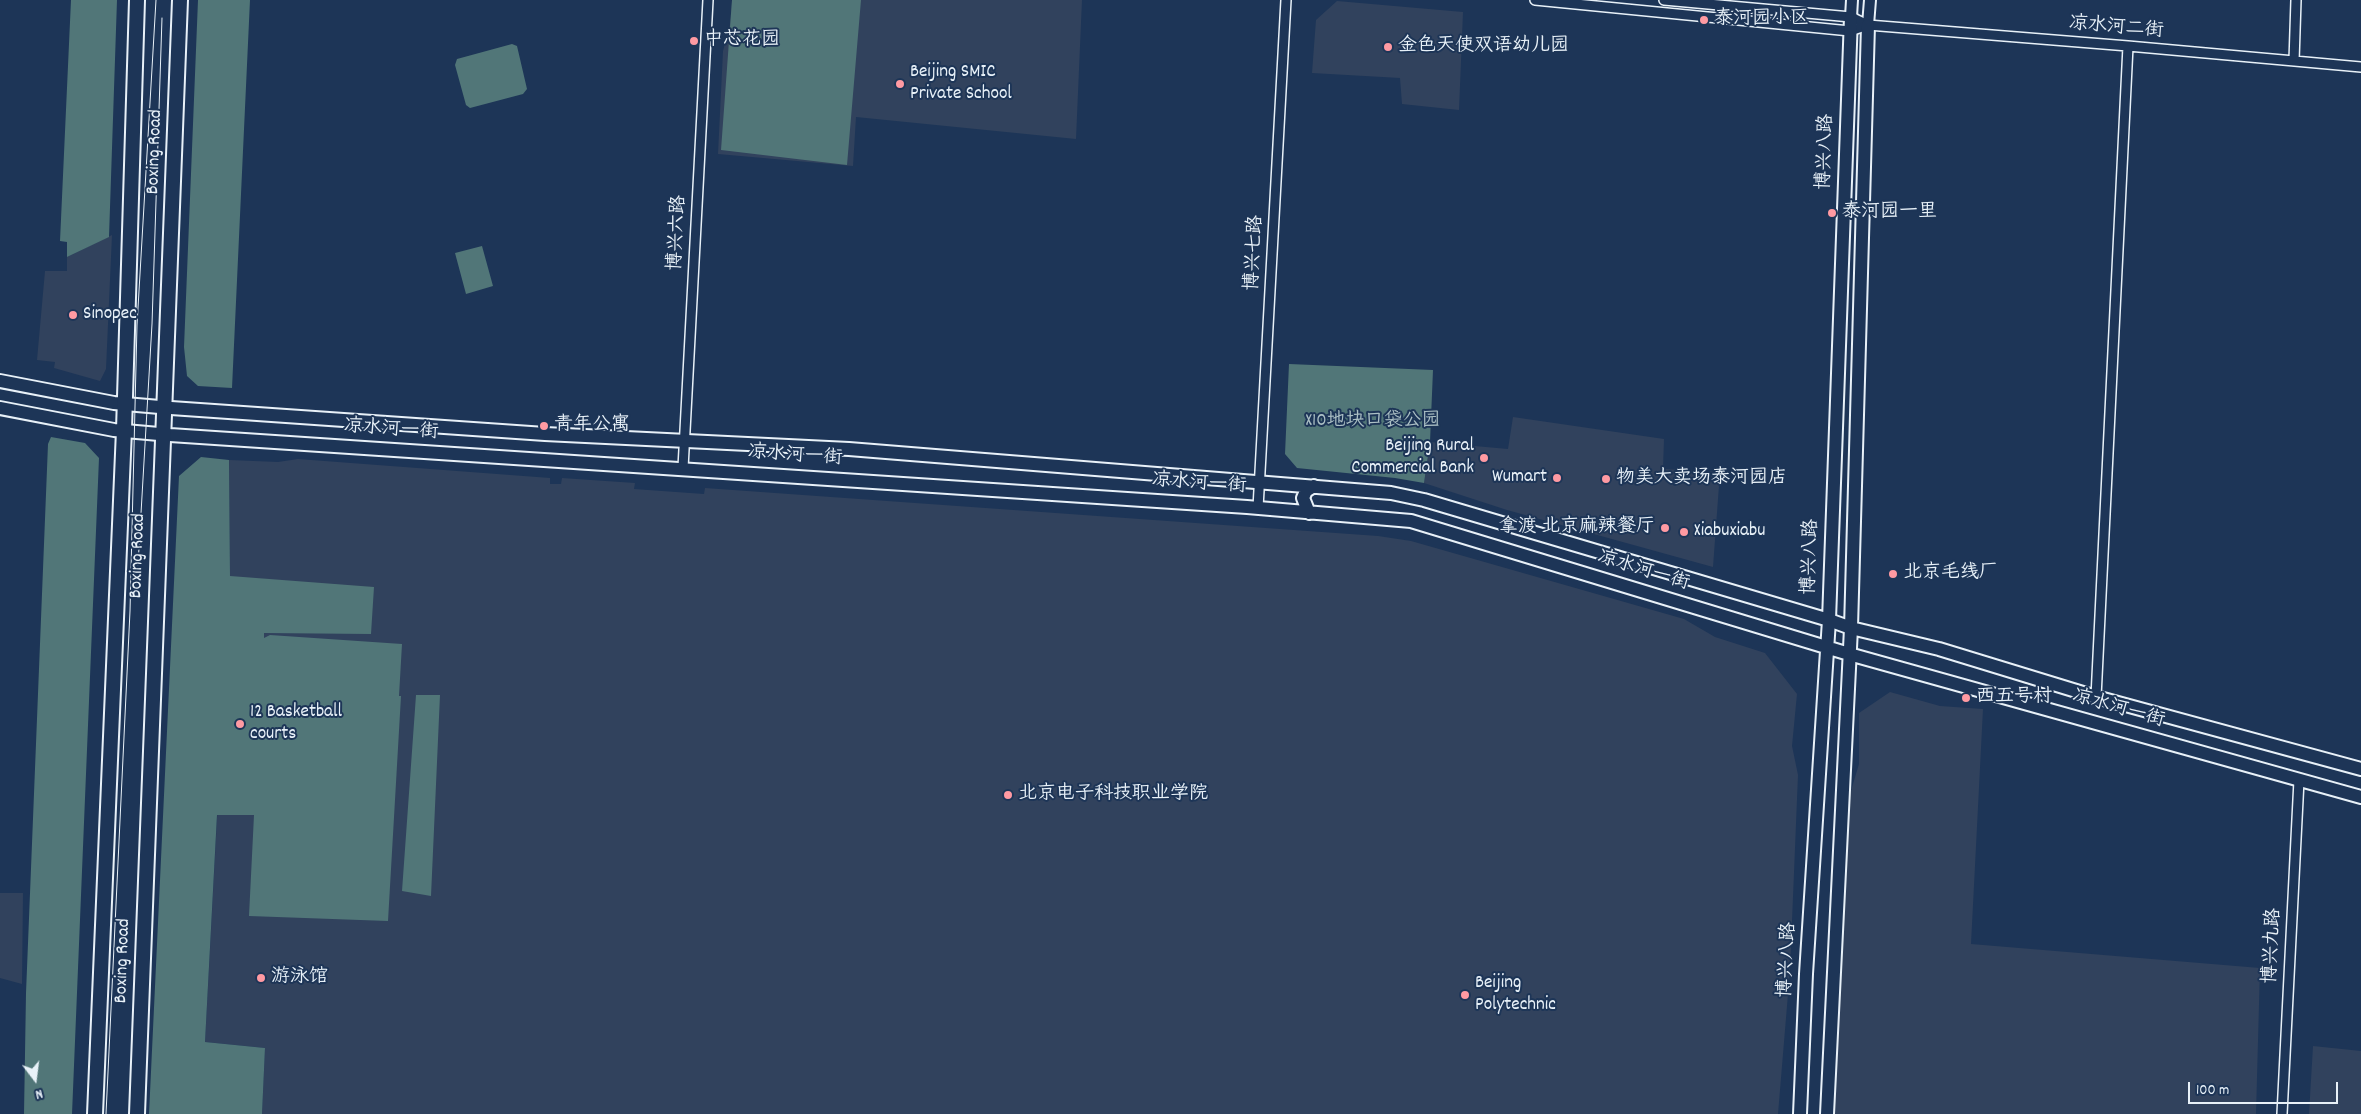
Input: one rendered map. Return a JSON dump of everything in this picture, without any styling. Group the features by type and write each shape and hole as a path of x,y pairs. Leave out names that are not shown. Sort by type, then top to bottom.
{"main road":[{"name":"Boxing Road","path":"95,1114 124,430 136,0"},
{"name":"Boxing Road","path":"137,1114 180,0"},
{"name":"博兴八路","path":"1800,1114 1806,974 1829,620 1851,17"},
{"name":"博兴八路","path":"1827,1114 1851,628 1868,25"},
{"name":"凉水河一街","path":"0,381 124,404 165,408 684,442 849,449 1391,493 1424,500 1851,628 1938,649 2096,697 2361,769"},
{"name":"凉水河一街","path":"0,408 114,430 1258,508 1411,521 1849,654 2361,797"},
{"path":"1309,513 1303,498 1306,491 1314,486"}],"street":[{"name":"博兴六路","path":"683,468 708,0"},
{"name":"博兴七路","path":"1258,508 1286,0"},
{"name":"凉水河二街","path":"1535,0 1850,31 1868,25"},
{"name":"凉水河二街","path":"1664,0 1851,17 1868,25 2361,67"},
{"name":"博兴八路","path":"1851,17 1852,0"},
{"name":"博兴八路","path":"1868,25 1870,0"},
{"path":"2294,61 2296,0"},
{"path":"2096,697 2128,46"},
{"name":"博兴九路","path":"2282,1114 2299,780"}],"shaded area":[{"name":"Beijing SMIC Private School","path":"732,0 1082,0 1076,139 856,117 853,166 718,154 723,51 730,25"},
{"name":"金色天使双语幼儿园","path":"1337,1 1463,12 1459,110 1402,104 1400,78 1312,73 1316,20"},
{"path":"112,235 106,369 100,381 54,368 55,362 37,360 45,271 67,271 67,257"},
{"path":"1513,417 1664,439 1663,469 1720,472 1713,567 1507,510 1424,483 1430,442 1508,449"},
{"name":"北京电子科技职业学院","path":"298,459 550,478 550,484 561,484 562,478 635,483 634,489 704,494 705,488 1378,536 1411,541 1684,619 1715,637 1765,653 1797,694 1792,746 1798,775 1790,970 1778,1114 262,1114 265,1048 205,1042 230,576 229,460 278,462"},
{"path":"1890,692 1940,706 1983,709 1971,944 2260,968 2256,1114 1834,1114 1850,794 1859,764 1859,713"},
{"path":"0,893 23,893 22,984 0,978"},
{"path":"2313,1046 2361,1051 2361,1114 2309,1114"}],"green space":[{"path":"71,0 117,0 109,237 67,257 67,242 60,241"},
{"path":"198,0 250,0 232,388 198,386 187,376 184,347"},
{"path":"732,0 861,0 847,165 721,150"},
{"path":"512,44 517,46 527,89 523,94 470,108 466,105 455,65 457,59"},
{"path":"482,246 493,286 466,294 455,253"},
{"name":"X10地块口袋公园","path":"1289,364 1433,370 1430,442 1424,483 1395,478 1297,468 1285,454"},
{"path":"51,437 85,443 99,458 72,1114 24,1114 26,993 48,444"},
{"path":"201,457 229,460 230,576 374,587 371,634 264,633 264,638 270,635 402,644 399,696 401,696 388,921 249,916 254,815 217,815 205,1042 265,1048 262,1114 149,1114 179,476"},
{"path":"416,695 440,695 431,896 402,891"}],"tram line":[{"path":"106,1114 130,611 137,325 156,0"},
{"path":"138,565 152,324 162,18"}],"place":[{"name":"泰河园小区","path":"1704,20"},
{"name":"中芯花园","path":"694,41"},
{"name":"金色天使双语幼儿园","path":"1388,47"},
{"name":"Beijing SMIC Private School","path":"900,84"},
{"name":"泰河园一里","path":"1832,213"},
{"name":"Sinopec","path":"73,315"},
{"name":"青年公寓","path":"544,426"},
{"name":"Beijing Rural Commercial Bank","path":"1484,458"},
{"name":"Wumart","path":"1557,478"},
{"name":"物美大卖场泰河园店","path":"1606,479"},
{"name":"拿渡 北京麻辣餐厅","path":"1665,528"},
{"name":"Xiabuxiabu","path":"1684,532"},
{"name":"北京毛线厂","path":"1893,574"},
{"name":"西五号村","path":"1966,698"},
{"name":"12 Basketball courts","path":"240,724"},
{"name":"北京电子科技职业学院","path":"1008,795"},
{"name":"游泳馆","path":"261,978"},
{"name":"Beijing Polytechnic","path":"1465,995"}]}
